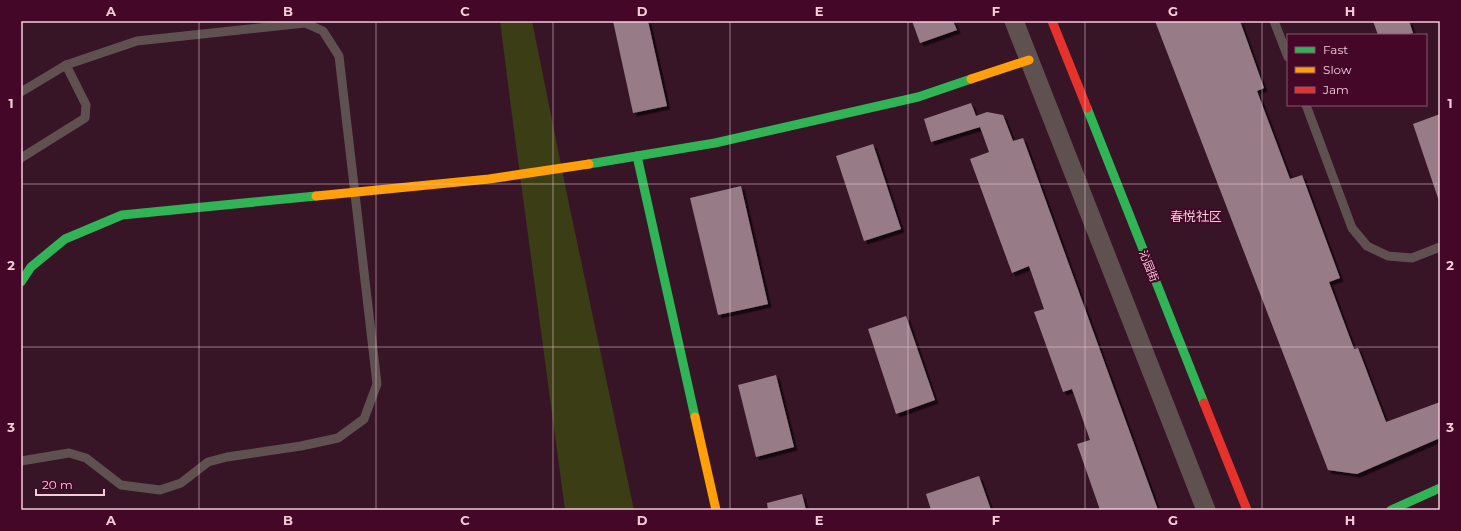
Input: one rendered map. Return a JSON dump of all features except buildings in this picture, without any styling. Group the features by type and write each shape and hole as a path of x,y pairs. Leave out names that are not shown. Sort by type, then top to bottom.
{"street":[{"path":"1014,21 1206,510"},
{"name":"沁园街","path":"1052,21 1247,510"},
{"path":"21,282 31,267 65,239 122,215 489,179 573,167 714,143 918,96 1029,60"},
{"path":"637,156 716,510"},
{"path":"1391,510 1440,488"}],"lane":[{"path":"1274,21 1287,54"},
{"path":"21,92 66,65 137,41 305,23 323,31 339,56 377,384 364,419 338,438 301,446 227,457 208,462 181,483 160,490 121,485 86,458 69,453 21,461"},
{"path":"21,158 84,118 86,105 66,65"},
{"path":"1306,106 1352,228 1367,246 1388,256 1412,258 1440,248"}],"shaded area":[{"path":"500,21 532,21 634,510 565,510"}],"traffic: fast":[{"path":"589,164 715,143 918,97 971,79"},
{"path":"1087,108 1204,403"},
{"path":"637,156 695,417"},
{"path":"21,282 31,267 65,239 122,215 316,196"},
{"path":"1391,510 1440,488"}],"traffic: slow":[{"path":"971,79 1029,60"},
{"path":"316,196 489,179 589,164"},
{"path":"695,417 716,510"}],"traffic: jam":[{"path":"1052,21 1087,108"},
{"path":"1204,403 1247,510"}],"district":[{"name":"春悦社区","path":"1196,216"}]}
